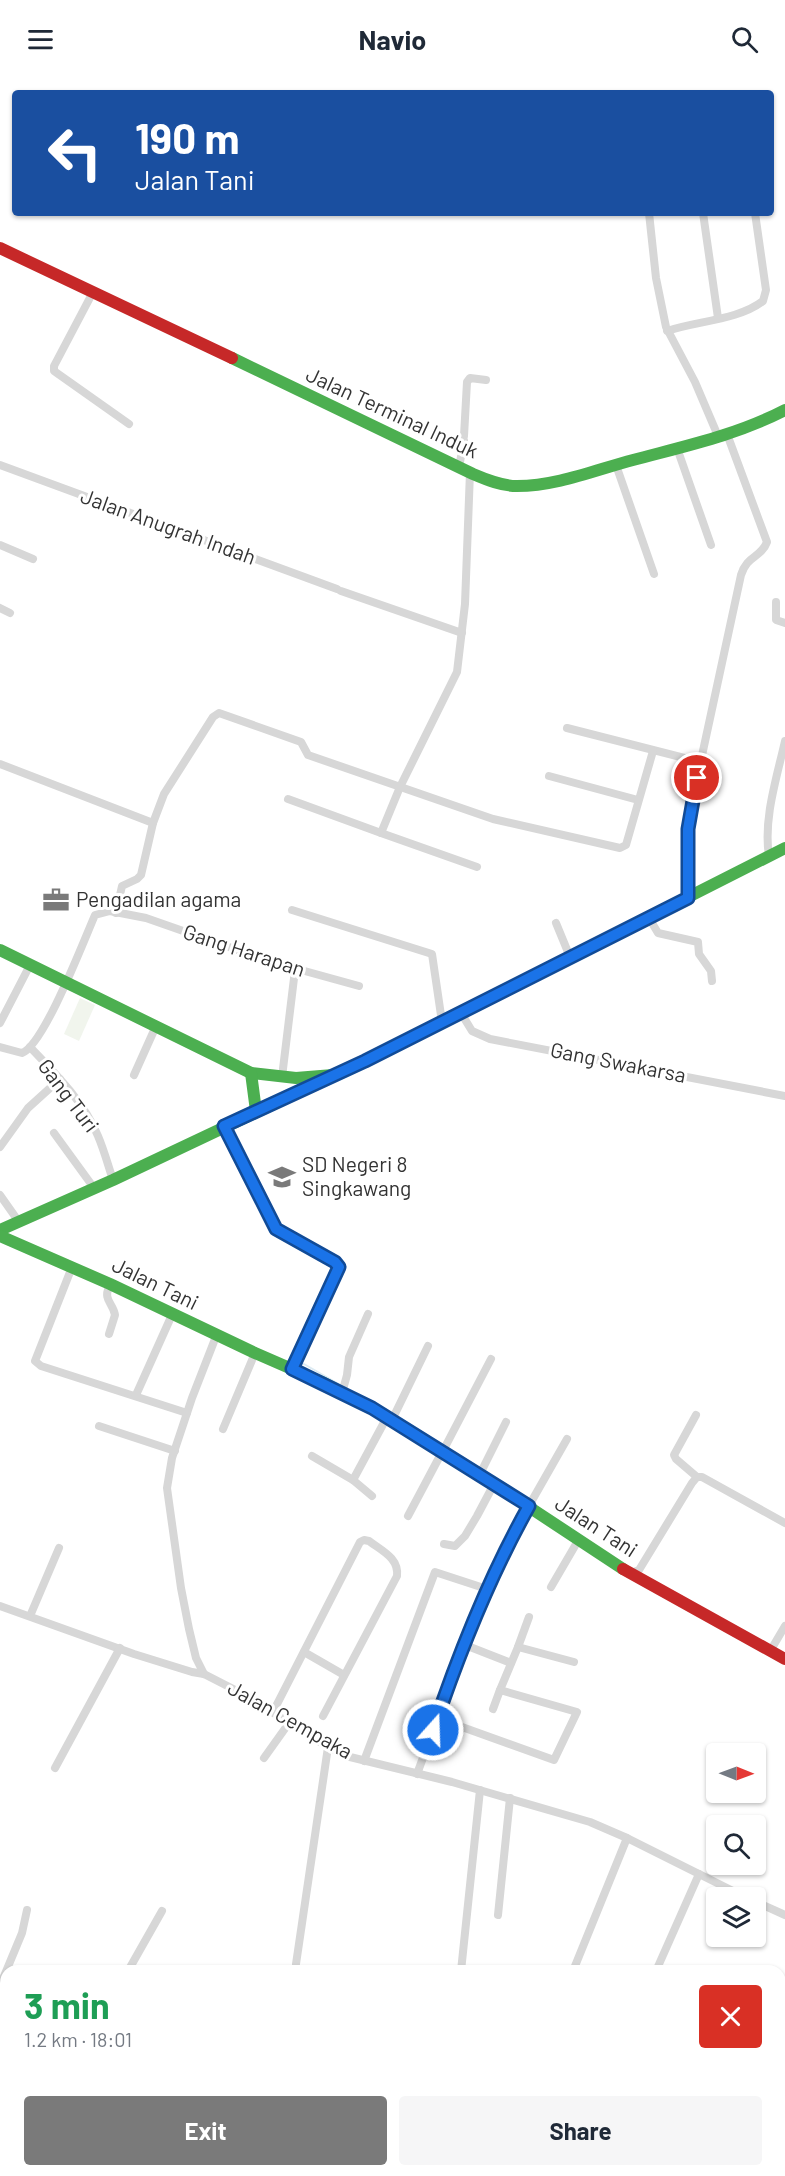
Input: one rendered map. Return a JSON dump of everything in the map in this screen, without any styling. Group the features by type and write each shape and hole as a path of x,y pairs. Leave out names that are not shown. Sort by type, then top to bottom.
{"main road":[{"name":"Jalan Terminal Induk","path":"0,248 465,470 505,485 521,486 553,482 761,422 785,410"},
{"path":"0,1234 19,1222 113,1180 442,1022 464,1018 570,957 650,921 688,898 785,848"},
{"path":"0,950 251,1072 282,1077 334,1075"},
{"path":"251,1072 256,1111"},
{"name":"Jalan Tani","path":"0,1234 16,1244 72,1267 215,1340 294,1366 445,1448 481,1472 494,1484 531,1503 579,1539 635,1572 773,1646 785,1659"}],"street":[{"path":"649,216 656,278 667,331 722,434 767,542 761,553 747,562 743,568 700,762 688,829 688,898"},
{"path":"703,216 718,318"},
{"path":"667,331 749,309 761,303 765,297 755,216"},
{"path":"93,292 54,366 54,371 129,424"},
{"path":"381,833 400,787 457,672 462,633 464,438 468,379 486,380"},
{"path":"677,448 711,545"},
{"name":"Jalan Anugrah Indah","path":"0,465 462,633"},
{"path":"616,465 654,574"},
{"path":"0,545 33,559"},
{"path":"776,602 776,620 785,623"},
{"path":"0,608 10,612"},
{"path":"116,913 122,886 141,875 153,823 164,794 213,717 219,713 225,713 301,742 308,754 502,822 620,848 626,845 653,752"},
{"path":"567,728 653,752 700,762"},
{"path":"769,856 767,844 770,818 785,741"},
{"path":"0,764 153,823"},
{"path":"549,776 638,800"},
{"path":"288,799 477,867"},
{"path":"292,910 432,954 442,1022"},
{"name":"Gang Harapan","path":"65,981 94,915 110,911 146,918 221,946 359,986"},
{"path":"650,921 656,932 698,942 699,954 711,971 712,981"},
{"path":"556,923 570,957"},
{"path":"0,1023 30,965"},
{"path":"282,1077 295,969"},
{"path":"30,1047 48,1021 65,981"},
{"name":"Gang Swakarsa","path":"464,1018 477,1034 490,1039 785,1096"},
{"path":"134,1075 156,1026"},
{"name":"Gang Turi","path":"0,1047 18,1053 24,1053 30,1047 60,1079 98,1134 113,1180"},
{"path":"0,1147 28,1108 60,1079"},
{"path":"224,1126 276,1229 335,1262 339,1267 294,1366"},
{"path":"54,1133 94,1188"},
{"path":"0,1195 19,1222"},
{"path":"72,1267 35,1361 41,1366 187,1413"},
{"path":"108,1287 107,1302 115,1313 109,1335"},
{"path":"342,1393 349,1357 368,1314"},
{"path":"136,1395 170,1319"},
{"path":"204,1674 192,1644 167,1488 175,1451 187,1413 215,1340"},
{"path":"353,1480 390,1418 428,1346"},
{"path":"223,1429 255,1353"},
{"path":"408,1516 490,1359"},
{"path":"696,1415 674,1455 676,1459 698,1477 702,1477 784,1521"},
{"path":"481,1472 506,1422"},
{"path":"99,1426 175,1451"},
{"path":"417,1774 487,1589 567,1439"},
{"path":"312,1456 353,1480 372,1496"},
{"path":"635,1572 698,1477"},
{"path":"444,1545 455,1546 465,1536 494,1484"},
{"path":"551,1587 579,1539"},
{"path":"273,1712 360,1542 369,1541 395,1561 398,1567 396,1576 323,1716"},
{"path":"31,1611 59,1548"},
{"path":"364,1761 435,1572 487,1589"},
{"name":"Jalan Cempaka","path":"0,1606 31,1611 120,1648 204,1674 273,1712 328,1747 350,1757 510,1798 590,1822 725,1887"},
{"path":"493,1709 529,1617"},
{"path":"773,1646 785,1626"},
{"path":"465,1645 511,1663"},
{"path":"518,1647 574,1662"},
{"path":"55,1767 120,1648"},
{"path":"304,1652 344,1675"},
{"path":"437,1718 554,1760 577,1712 500,1690"},
{"path":"264,1758 289,1723"},
{"path":"296,1964 328,1747"},
{"path":"462,1965 480,1790"},
{"path":"498,1914 510,1798"},
{"path":"575,1965 627,1838"},
{"path":"659,1965 699,1874"},
{"path":"766,1906 785,1915"},
{"path":"9,1965 22,1933 27,1910"},
{"path":"131,1965 162,1911"}],"shaded area":[{"path":"80,998 95,1005 79,1041 64,1034"}],"waterway":[{"path":"297,1364 304,1364 342,1386"}],"traffic: fast":[{"path":"232,358 473,474 511,486 547,483 576,477 730,433 785,410"},
{"path":"633,925 785,848"},
{"path":"0,950 251,1073 296,1078 333,1075"},
{"path":"0,1230 113,1180 356,1065"},
{"path":"251,1073 256,1111"},
{"path":"0,1236 110,1284 324,1383 372,1408 479,1474 623,1569"}],"traffic: jam":[{"path":"0,248 232,358"},
{"path":"356,1065 633,925"},
{"path":"623,1569 785,1659"}],"place":[{"name":"Pengadilan agama","path":"56,900"},
{"name":"SD Negeri 8 Singkawang","path":"282,1177"}],"route":[{"path":"433,1730 491,1578 529,1506 405,1427 324,1383 292,1369 339,1267 335,1262 276,1229 224,1126 365,1061 688,898 688,829 697,778"}]}
